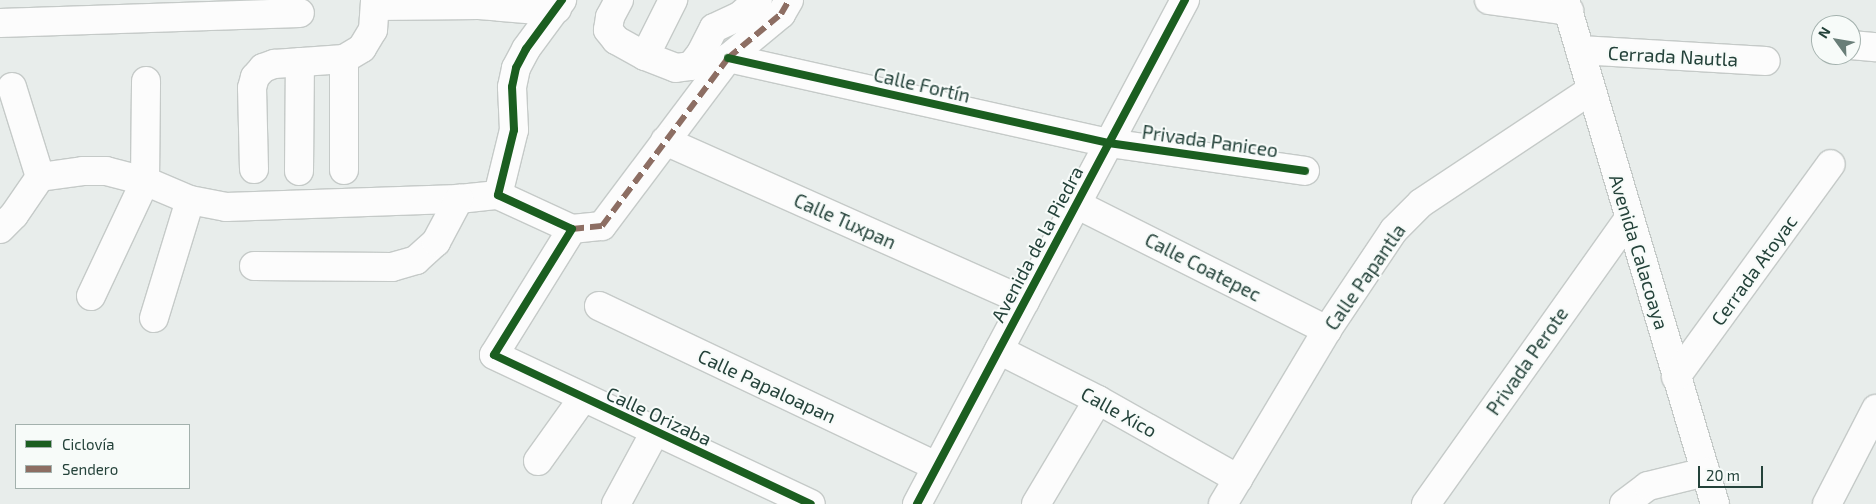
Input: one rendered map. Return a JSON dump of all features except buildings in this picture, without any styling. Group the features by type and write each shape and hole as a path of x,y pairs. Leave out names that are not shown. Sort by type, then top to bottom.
{"street":[{"path":"619,0 610,18 608,30 616,40 645,56 676,68 691,66 701,54 727,0"},
{"path":"645,56 673,0"},
{"path":"714,28 740,16 758,0"},
{"path":"0,229 14,215 40,177 83,171 106,171 145,181 190,200 226,207 459,199 498,195 572,229 602,226 728,58 780,14 789,0"},
{"name":"Avenida de la Piedra","path":"917,504 1078,205 1185,0"},
{"path":"1489,0 1567,6"},
{"path":"254,169 252,88 255,77 263,68 274,64 344,59 362,48 373,30 375,3 478,3 538,10 560,4"},
{"path":"498,195 514,130 512,88 516,68 526,49 560,4"},
{"name":"Avenida Calacoaya","path":"1567,6 1715,504"},
{"path":"0,23 89,9 300,13"},
{"path":"1861,46 1876,47"},
{"name":"Cerrada Nautla","path":"1580,50 1766,62"},
{"name":"Calle Fortín","path":"728,58 1109,143"},
{"path":"344,59 344,170"},
{"path":"299,171 300,62"},
{"path":"91,296 145,181 146,81"},
{"path":"12,87 40,177"},
{"name":"Calle Papantla","path":"1223,504 1327,330 1394,230 1421,203 1592,90"},
{"name":"Calle Tuxpan","path":"665,141 1025,301"},
{"name":"Privada Paniceo","path":"1109,143 1305,171"},
{"name":"Cerrada Atoyac","path":"1676,377 1831,164"},
{"path":"254,266 392,267 416,260 436,242 459,199"},
{"path":"154,318 190,200"},
{"name":"Calle Coatepec","path":"1078,205 1327,330"},
{"name":"Privada Perote","path":"1426,504 1629,218"},
{"name":"Calle Orizaba","path":"572,229 494,355 811,504"},
{"name":"Calle Papaloapan","path":"599,306 936,466"},
{"name":"Calle Xico","path":"999,350 1098,400 1238,478"},
{"path":"538,461 582,398"},
{"path":"1036,504 1098,400"},
{"path":"1827,504 1876,409"},
{"path":"616,504 655,432"},
{"path":"1624,504 1648,486 1705,472"}],"marked path":[{"path":"572,229 602,226 728,58 781,14 789,0"}],"cycle path":[{"path":"562,0 526,49 516,68 512,87 514,130 498,195 572,229 494,355 811,504"},
{"path":"917,504 1185,0"},
{"path":"728,58 1109,143 1305,171"}]}
